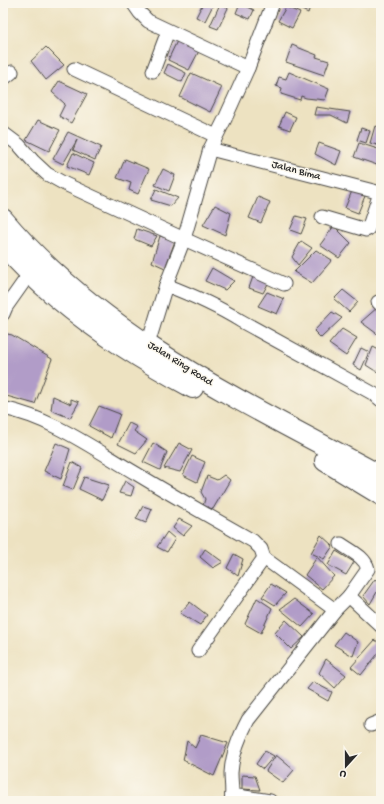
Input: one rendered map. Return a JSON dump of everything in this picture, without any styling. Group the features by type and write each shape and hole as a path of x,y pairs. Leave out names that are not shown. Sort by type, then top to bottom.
{"highway":[{"name":"Jalan Ring Road","path":"3,219 29,248 62,280 90,303 148,344 212,384 381,476"},
{"name":"Jalan Ring Road","path":"3,245 30,274 72,310 122,346 222,405 308,451 381,495"}],"street":[{"path":"134,3 148,21 248,68"},
{"path":"148,344 166,285 184,240 210,149 248,68 273,3"},
{"path":"152,71 168,31"},
{"path":"74,69 216,136"},
{"path":"3,133 19,145 47,174 184,240 284,284"},
{"name":"Jalan Bima","path":"210,149 381,193"},
{"path":"322,217 366,230 368,229 381,193"},
{"path":"3,314 6,307 30,274"},
{"path":"166,285 222,309 241,321 379,392"},
{"path":"3,408 48,423 74,436 159,488 253,541 261,550 264,558 335,610"},
{"path":"270,801 232,798 231,772 234,752 240,734 248,720 368,569 362,558 341,544"},
{"path":"198,651 264,558"},
{"path":"348,596 381,626"}],"building":[{"path":"203,3 214,3 205,21 196,17"},
{"path":"240,3 254,10 250,19 236,13"},
{"path":"288,3 311,3 308,13"},
{"path":"220,4 228,8 218,29 210,26"},
{"path":"286,7 300,13 292,28 278,21"},
{"path":"177,41 199,51 189,70 168,60"},
{"path":"292,45 317,55 316,57 329,61 324,75 286,62"},
{"path":"46,47 64,65 46,80 31,61"},
{"path":"168,64 186,73 182,82 164,73"},
{"path":"289,72 329,89 325,100 301,96 300,100 281,94 282,88 276,86 279,77 286,79"},
{"path":"191,73 222,87 210,112 180,97"},
{"path":"59,81 87,94 71,123 59,116 65,104 52,92"},
{"path":"316,107 350,112 347,123 331,115 314,115"},
{"path":"285,112 296,117 290,130 279,126"},
{"path":"38,120 60,130 49,151 26,140"},
{"path":"375,126 381,127 381,146 370,143"},
{"path":"361,128 370,131 366,143 357,140"},
{"path":"68,132 101,147 95,160 73,150 77,140 63,164 53,159"},
{"path":"319,143 341,151 336,165 315,154"},
{"path":"359,143 381,150 380,166 354,157"},
{"path":"73,153 94,163 89,175 67,166"},
{"path":"125,159 149,169 138,194 129,190 131,183 117,178"},
{"path":"163,169 175,175 169,191 155,185"},
{"path":"156,189 178,198 171,206 151,200"},
{"path":"352,191 365,196 358,213 345,208"},
{"path":"258,197 270,202 261,223 249,218"},
{"path":"215,205 231,213 225,235 203,225"},
{"path":"296,216 307,219 301,234 290,230"},
{"path":"334,226 351,243 339,258 320,245"},
{"path":"137,229 157,236 151,246 134,239"},
{"path":"160,236 175,241 165,268 152,262"},
{"path":"301,241 312,248 298,265 292,257"},
{"path":"316,250 332,260 312,283 294,272"},
{"path":"212,268 234,281 225,290 205,281"},
{"path":"254,274 270,280 263,293 249,288"},
{"path":"343,290 358,302 349,312 334,299"},
{"path":"267,292 284,299 277,314 258,306"},
{"path":"378,307 381,310 380,336 361,322"},
{"path":"332,312 342,318 321,338 314,331"},
{"path":"342,329 357,338 346,356 329,344"},
{"path":"3,333 12,335 52,359 35,404 3,395"},
{"path":"373,347 381,351 381,365 377,372 366,365"},
{"path":"361,348 369,352 361,370 353,365"},
{"path":"53,396 71,404 71,399 79,402 70,418 51,410"},
{"path":"99,406 120,414 111,438 89,426"},
{"path":"129,423 137,427 134,431 147,440 136,453 118,444"},
{"path":"56,443 70,449 61,479 44,471"},
{"path":"153,443 167,452 160,470 143,462"},
{"path":"179,443 192,450 180,472 164,468"},
{"path":"192,456 205,462 197,482 183,475"},
{"path":"72,462 82,468 73,490 63,486"},
{"path":"224,475 230,480 213,509 203,506 205,499 201,492 207,476 217,480"},
{"path":"84,477 109,485 102,500 79,489"},
{"path":"125,481 134,487 131,496 119,493"},
{"path":"143,506 152,509 146,523 136,519"},
{"path":"179,519 192,526 183,536 173,528"},
{"path":"167,532 175,539 167,552 157,547"},
{"path":"321,535 333,546 324,559 311,553"},
{"path":"205,549 223,562 213,568 200,557"},
{"path":"336,551 354,562 346,575 328,565"},
{"path":"234,554 243,559 238,576 227,568"},
{"path":"317,557 334,576 322,589 305,575"},
{"path":"375,579 381,585 370,604 363,596"},
{"path":"271,584 286,593 275,605 262,597"},
{"path":"257,598 272,608 261,633 245,624"},
{"path":"294,599 314,614 302,627 280,609"},
{"path":"190,602 207,615 200,625 180,613"},
{"path":"286,620 304,637 291,649 275,633"},
{"path":"344,632 358,642 353,656 334,645"},
{"path":"375,640 381,644 381,650 361,675 351,667"},
{"path":"326,659 346,675 335,688 319,673"},
{"path":"313,682 332,692 328,701 307,689"},
{"path":"201,735 228,743 214,776 183,760 187,741 195,748"},
{"path":"265,751 274,756 263,769 256,764"},
{"path":"276,755 294,770 283,783 266,771"},
{"path":"242,775 255,776 260,790 242,789"}]}
